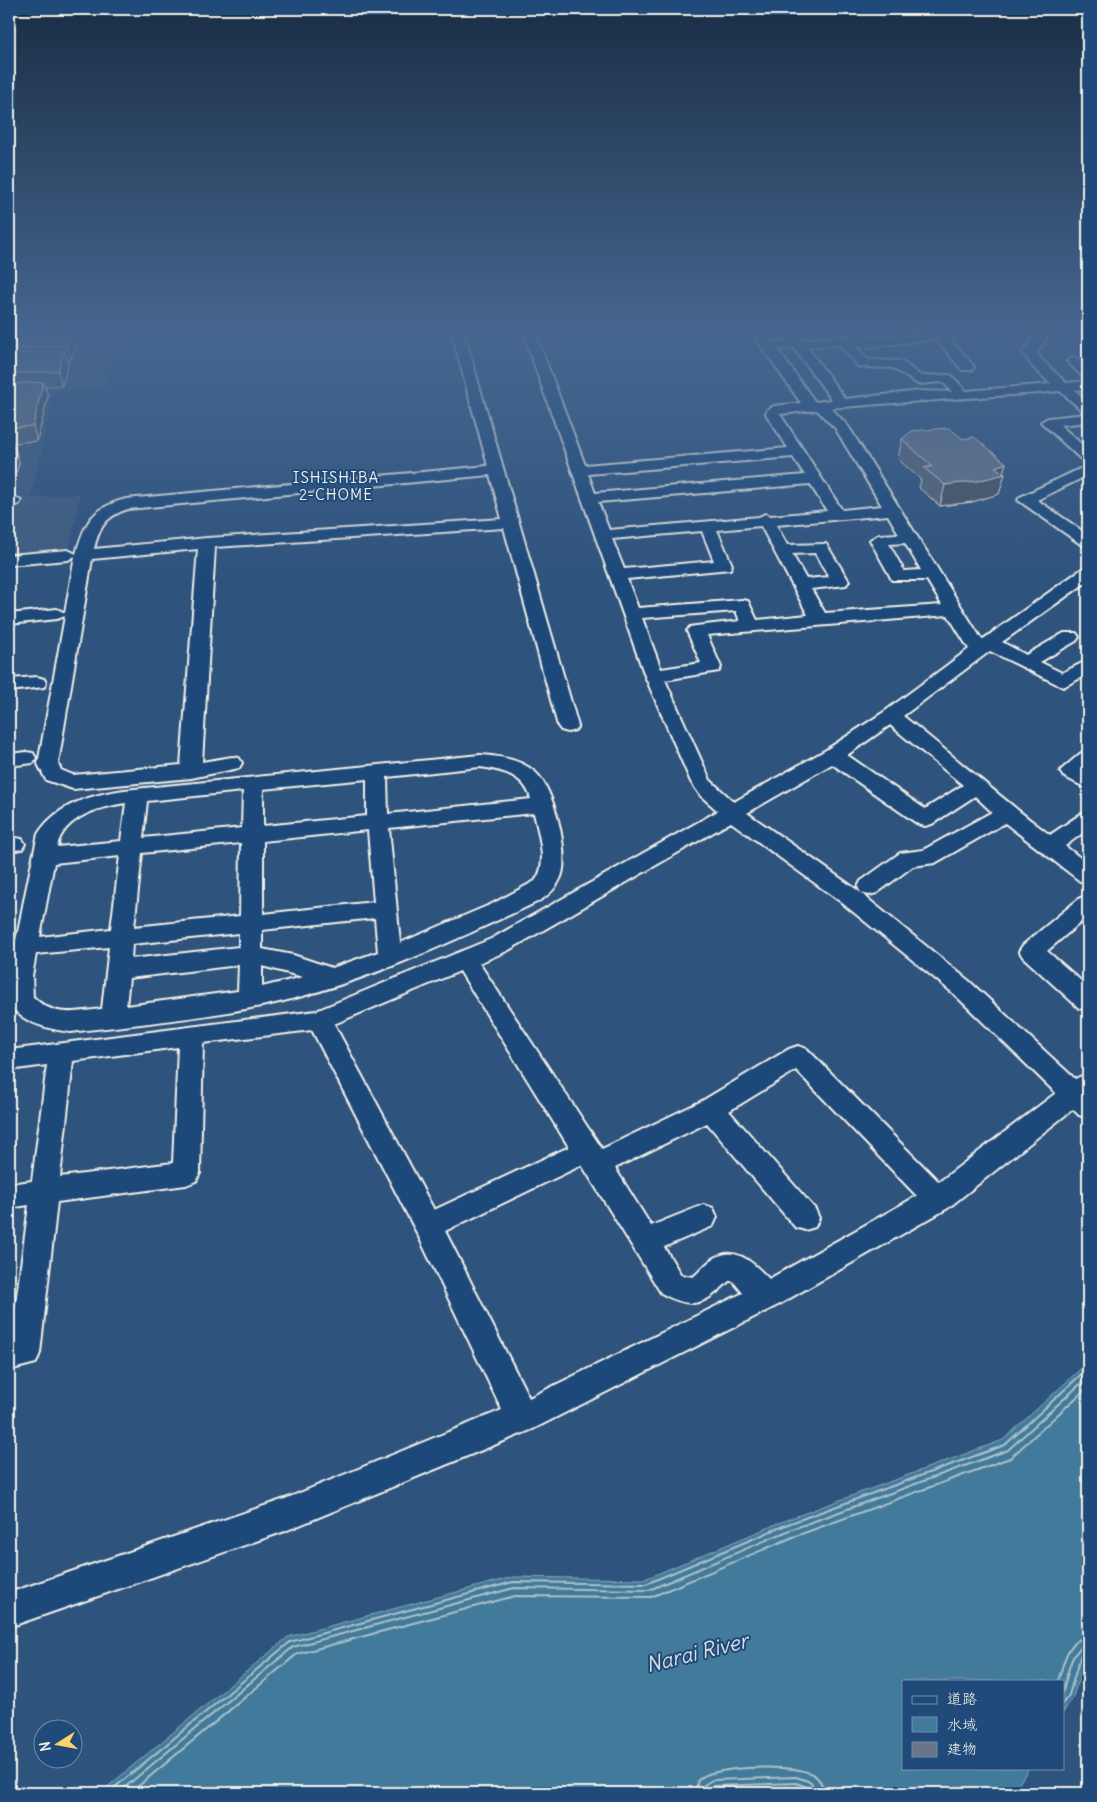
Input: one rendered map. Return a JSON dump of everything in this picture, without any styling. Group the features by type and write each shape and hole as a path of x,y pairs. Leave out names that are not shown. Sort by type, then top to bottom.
{"street":[{"path":"480,414 568,726"},
{"path":"9,1610 285,1515 522,1418 766,1296 938,1199 1084,1095 938,969 849,896 733,813 708,791 701,782 654,676 558,414"},
{"path":"773,414 838,514"},
{"path":"826,414 841,426 954,609 984,646 1026,662 1063,681 1088,666"},
{"path":"1088,418 1048,422 1088,458"},
{"path":"578,470 798,452"},
{"path":"1088,469 1026,500 1088,542"},
{"path":"232,763 191,771 73,782 55,777 49,771 48,764 76,555 98,515 108,509 126,504 496,470"},
{"path":"589,498 815,479"},
{"path":"602,535 765,519 893,510"},
{"path":"765,519 819,619"},
{"path":"9,560 207,543 512,523"},
{"path":"617,574 724,565 707,525"},
{"path":"910,538 878,540 898,576 933,575"},
{"path":"191,771 207,543"},
{"path":"782,550 820,548 840,581 801,585"},
{"path":"9,1060 191,1035 319,1020 499,945 733,813 833,754 891,716 984,646 1088,573"},
{"path":"631,614 742,605 751,626"},
{"path":"654,676 712,668 696,631 819,619 954,609"},
{"path":"9,618 57,614"},
{"path":"1026,662 1070,637"},
{"path":"9,685 37,682"},
{"path":"891,716 1006,813 1088,875"},
{"path":"833,754 925,819 976,786"},
{"path":"1088,758 1070,771 1088,782"},
{"path":"480,761 505,764 526,774 534,782 542,805 552,853 552,872 546,885 529,896 390,958 250,999 70,1022 50,1021 34,1014 21,1000 20,976 49,834 69,814 95,801 252,782 480,761"},
{"path":"377,771 378,822 390,958"},
{"path":"250,999 250,835 252,782"},
{"path":"113,1017 137,795"},
{"path":"44,856 542,805"},
{"path":"869,887 908,858 927,858 1006,813"},
{"path":"1050,846 1088,819"},
{"path":"1088,904 1031,951 1088,1001"},
{"path":"25,947 385,909"},
{"path":"117,970 250,955 293,964 330,977"},
{"path":"465,960 671,1284 684,1292 703,1288 723,1268 739,1268 766,1296"},
{"path":"319,1020 428,1226 522,1418"},
{"path":"9,1196 186,1173 191,1035"},
{"path":"9,1356 25,1354 61,1053"},
{"path":"428,1226 711,1109 798,1056 938,1199"},
{"path":"711,1109 805,1218"},
{"path":"646,1242 703,1217"}],"shaded area":[{"path":"9,414 50,414 31,498 80,494 69,552 9,558"}],"water":[{"name":"Narai River","path":"1088,1362 1088,1648 1073,1697 1064,1711 1064,1680 902,1680 902,1770 1028,1770 1013,1793 812,1793 796,1788 625,1793 100,1793 288,1637 513,1577 645,1579 786,1520 1003,1440"}],"building":[{"path":"9,414 36,414 33,426 9,428"},
{"path":"949,428 963,439 974,437 1006,463 995,467 1005,474 977,481 945,485 924,468 932,466 902,439 912,431"},
{"path":"9,447 15,448 12,456 9,457"}],"district":[{"name":"ISHISHIBA 2-CHOME","path":"336,486"}]}
